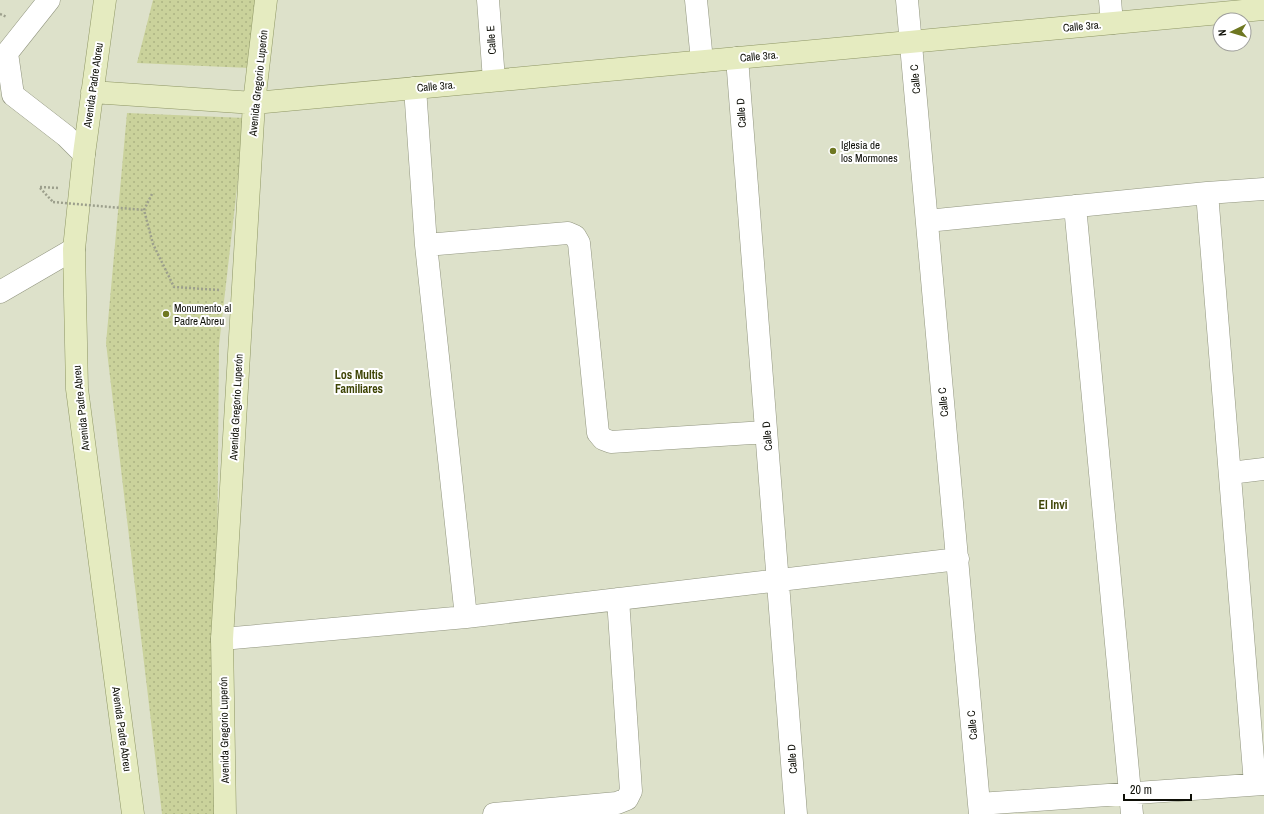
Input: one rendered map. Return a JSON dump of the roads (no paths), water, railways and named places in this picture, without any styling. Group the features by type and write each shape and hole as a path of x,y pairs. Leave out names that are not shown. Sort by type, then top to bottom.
{"main road":[{"name":"Avenida Padre Abreu","path":"104,0 84,154 74,249 77,389 133,814"},
{"name":"Avenida Gregorio Luperón","path":"224,814 222,639 255,96 266,0"},
{"name":"Calle 3ra.","path":"93,84 255,96 415,88 1264,9"}],"street":[{"path":"49,0 7,53 13,95 66,136 84,154"},
{"name":"Calle E","path":"488,0 494,80"},
{"path":"696,0 702,61"},
{"name":"Calle C","path":"907,0 980,809"},
{"path":"1110,0 1112,23"},
{"name":"Calle D","path":"737,58 796,814"},
{"path":"415,88 426,245 466,617"},
{"path":"927,221 1207,193 1264,189"},
{"path":"980,809 1132,804 1259,784 1230,472 1207,193"},
{"path":"1075,206 1132,804"},
{"path":"426,245 568,233 575,236 579,243 598,433 603,439 611,442 766,432"},
{"path":"0,292 74,249"},
{"path":"1230,472 1264,469"},
{"path":"222,639 466,617 958,559"},
{"path":"494,814 617,803 627,800 631,791 618,599"}],"place":[{"name":"Iglesia de los Mormones","path":"833,151"},
{"name":"Monumento al Padre Abreu","path":"166,314"}],"district":[{"name":"Los Multis Familiares","path":"359,382"},
{"name":"El Invi","path":"1053,505"}]}
